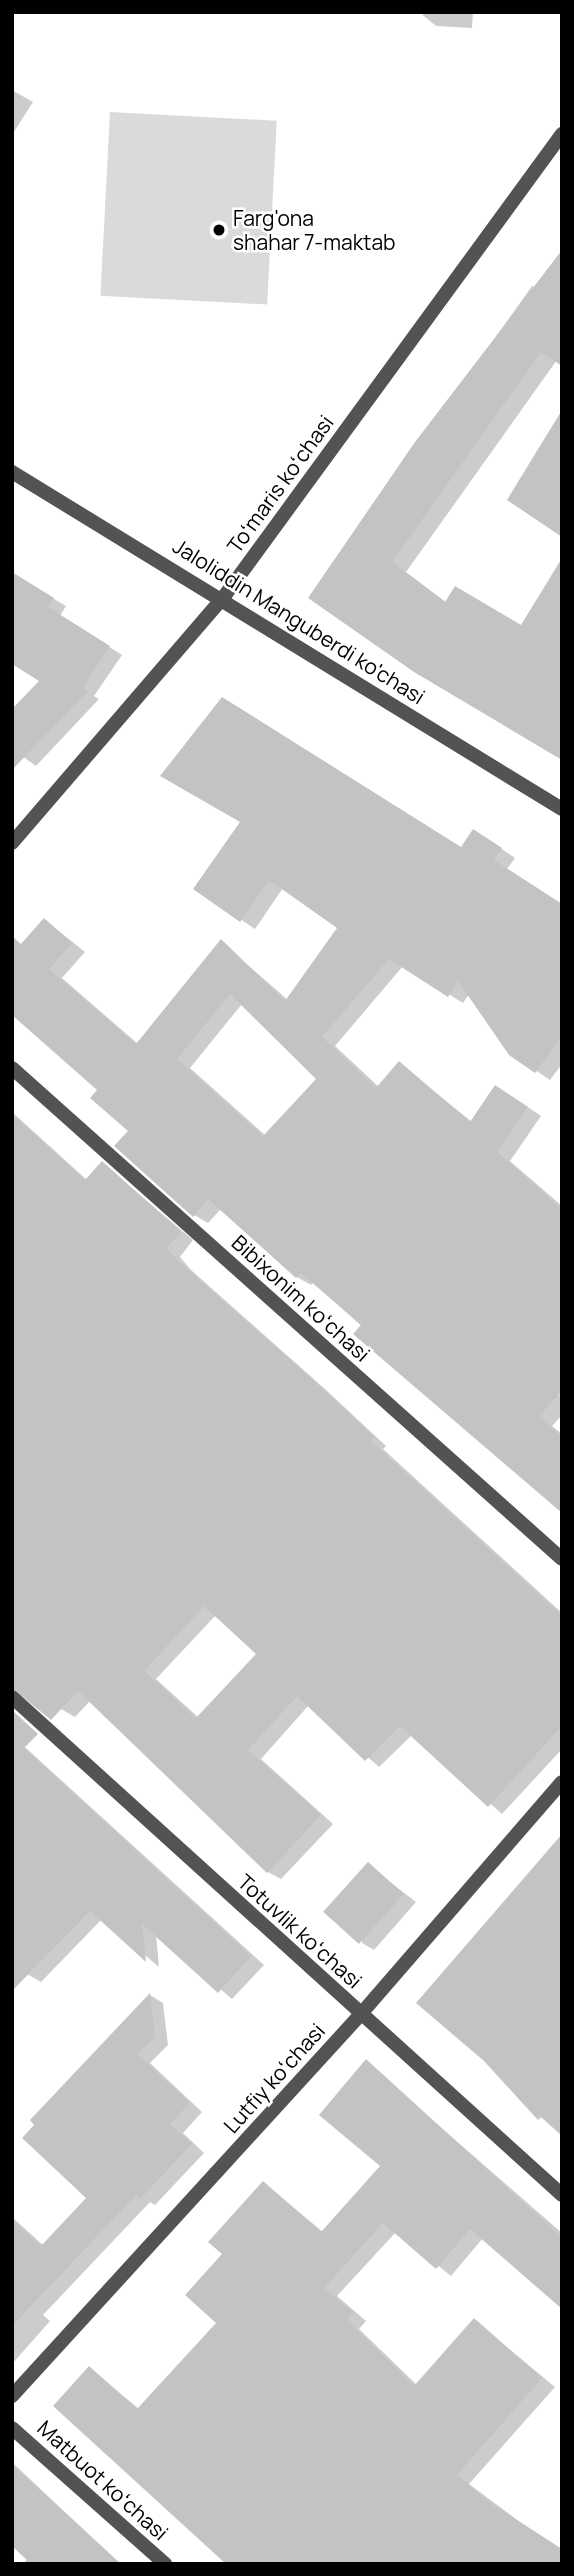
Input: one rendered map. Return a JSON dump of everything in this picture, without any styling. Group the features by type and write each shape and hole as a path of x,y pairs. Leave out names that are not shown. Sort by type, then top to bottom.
{"street":[{"name":"Toʻmaris koʻchasi","path":"12,843 223,598 562,134"},
{"name":"Jaloliddin Manguberdi ko'chasi","path":"12,472 223,598 562,809"},
{"name":"Bibixonim koʻchasi","path":"12,1068 562,1559"},
{"name":"Totuvlik koʻchasi","path":"12,1697 360,2015 562,2195"},
{"name":"Lutfiy koʻchasi","path":"12,2396 360,2015 562,1782"},
{"name":"Matbuot koʻchasi","path":"12,2428 165,2564"}],"shaded area":[{"path":"110,112 277,121 267,304 100,296"}],"building":[{"path":"562,250 562,366 541,352 392,562 445,602 455,586 521,625 562,558 562,760 414,672 308,598 415,442"},
{"path":"562,410 562,537 507,500"},
{"path":"12,572 54,598 48,607 110,646 83,687 88,691 12,770 12,709 39,681 12,664"},
{"path":"222,697 461,847 473,829 502,848 494,860 562,904 562,1036 535,1073 509,1055 458,981 448,997 389,959 322,1037 376,1088 399,1061 470,1122 495,1085 528,1107 497,1152 562,1209 562,1391 539,1416 562,1437 562,1513 353,1334 361,1325 301,1273 296,1278 208,1199 193,1217 114,1146 128,1131 90,1098 97,1090 12,1015 12,936 21,944 44,918 72,943 49,969 136,1044 221,939 285,1001 337,928 269,880 240,922 193,889 240,822 160,776","holes":["230,994 316,1079 263,1136 177,1059"]},
{"path":"12,1114 85,1180 102,1161 181,1232 167,1248 177,1260 312,1379 374,1437 371,1441 562,1616 562,1726 488,1807 400,1726 365,1761 297,1696 248,1750 321,1815 267,1873 78,1691 51,1720 12,1688","holes":["204,1606 256,1654 196,1718 144,1671"]},
{"path":"12,1710 38,1734 24,1748 251,1956 218,1993 142,1924 146,1962 90,1911 12,1991"},
{"path":"562,1834 562,2136 541,2117 538,2120 484,2061 416,2003"},
{"path":"368,1862 404,1894 359,1944 323,1912"},
{"path":"150,1993 155,2037 137,2054 190,2103 170,2124 192,2144 140,2199 136,2195 12,2326 12,2220 41,2246 86,2198 22,2138 34,2125 30,2120"},
{"path":"366,2059 562,2238 562,2309 470,2229 436,2269 383,2223 324,2288 353,2312 347,2320 414,2386 474,2318 542,2378 457,2475 489,2502 562,2549 562,2564 226,2564 53,2406 89,2366 137,2409 216,2323 185,2295 222,2254 208,2242 263,2181 321,2232 380,2166 319,2115"},
{"path":"12,2465 121,2564 31,2564 12,2546"}],"place":[{"name":"Farg'ona shahar 7-maktab","path":"219,230"}]}
